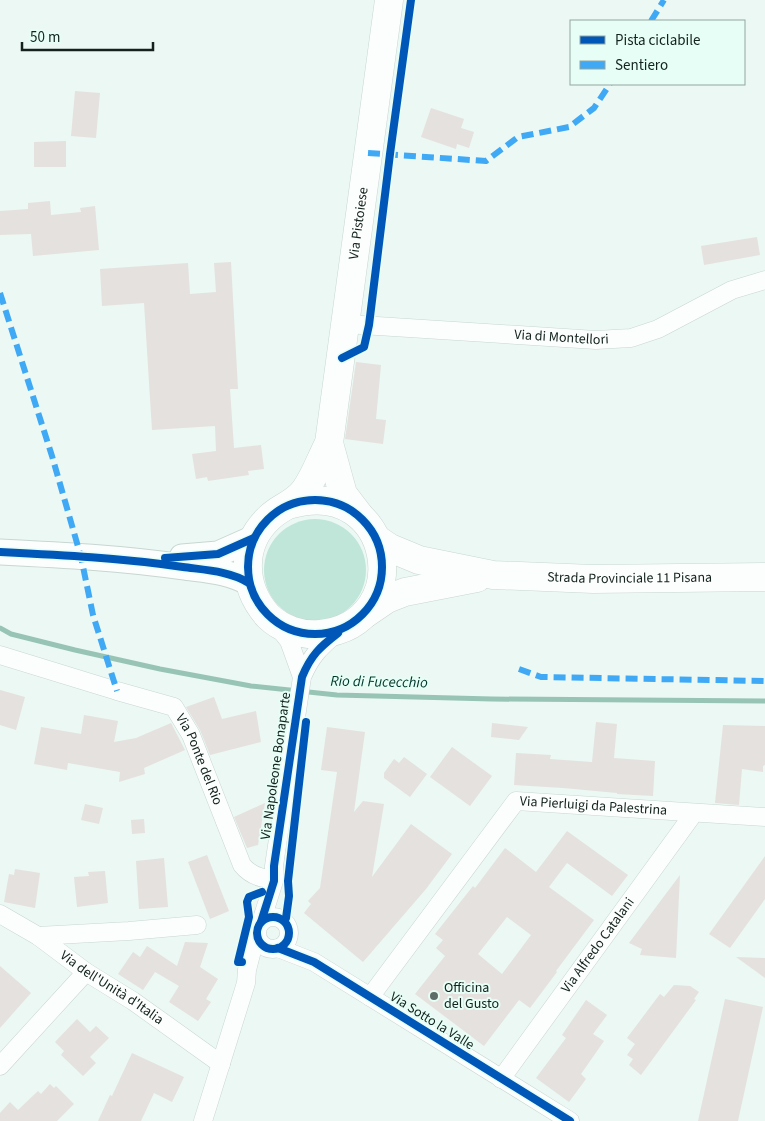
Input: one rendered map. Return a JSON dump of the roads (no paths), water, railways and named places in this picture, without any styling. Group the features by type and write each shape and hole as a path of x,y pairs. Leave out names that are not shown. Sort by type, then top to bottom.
{"main road":[{"name":"Via Pistoiese","path":"292,504 305,490 330,443 389,0"},
{"name":"Via Pistoiese","path":"330,443 343,494 360,516"},
{"path":"304,500 328,501 350,509 360,516 378,540 382,560 381,580 374,600 353,622 325,634 306,634 287,628 271,618 254,596 249,583 248,560 254,538 270,517 292,504 304,500"},
{"path":"137,560 218,554 254,538"},
{"name":"Strada Provinciale 11 Pisana","path":"378,540 390,548 419,560 493,575 593,579 765,577"},
{"path":"0,552 137,560 207,570 239,577 249,583"},
{"name":"Strada Provinciale 11 Pisana","path":"353,622 387,599 405,592 431,585 493,575"}],"street":[{"name":"Via di Montellori","path":"346,324 596,340 630,338 658,329 732,290 765,280"},
{"name":"Via Napoleone Bonaparte","path":"271,618 289,640 302,677"},
{"name":"Via Napoleone Bonaparte","path":"203,1121 246,983 247,970 274,880 302,677 309,660 322,645 353,622"},
{"name":"Via Ponte del Rio","path":"0,655 174,707 191,735 242,865 253,874 274,880"},
{"name":"Via Pierluigi da Palestrina","path":"370,997 516,801 765,817"},
{"name":"Via Alfredo Catalani","path":"501,1078 694,813"},
{"name":"Via Napoleone Bonaparte","path":"246,983 264,959 287,941 288,928 274,880"},
{"name":"Via dell'Unità d'Italia","path":"0,914 38,936 86,972 133,1001 221,1064"},
{"path":"277,948 265,947 258,941 259,926 265,918 275,916 284,920 288,928"},
{"path":"38,936 196,924"},
{"name":"Via Sotto la Valle","path":"288,928 293,939 314,962"},
{"name":"Via Sotto la Valle","path":"277,948 314,962 570,1121"},
{"path":"0,1066 86,972"}],"waterway":[{"name":"Rio di Fucecchio","path":"0,628 11,634 160,669 251,686 337,695 492,699 765,701"}],"place":[{"name":"Officina del Gusto","path":"434,996"}]}
